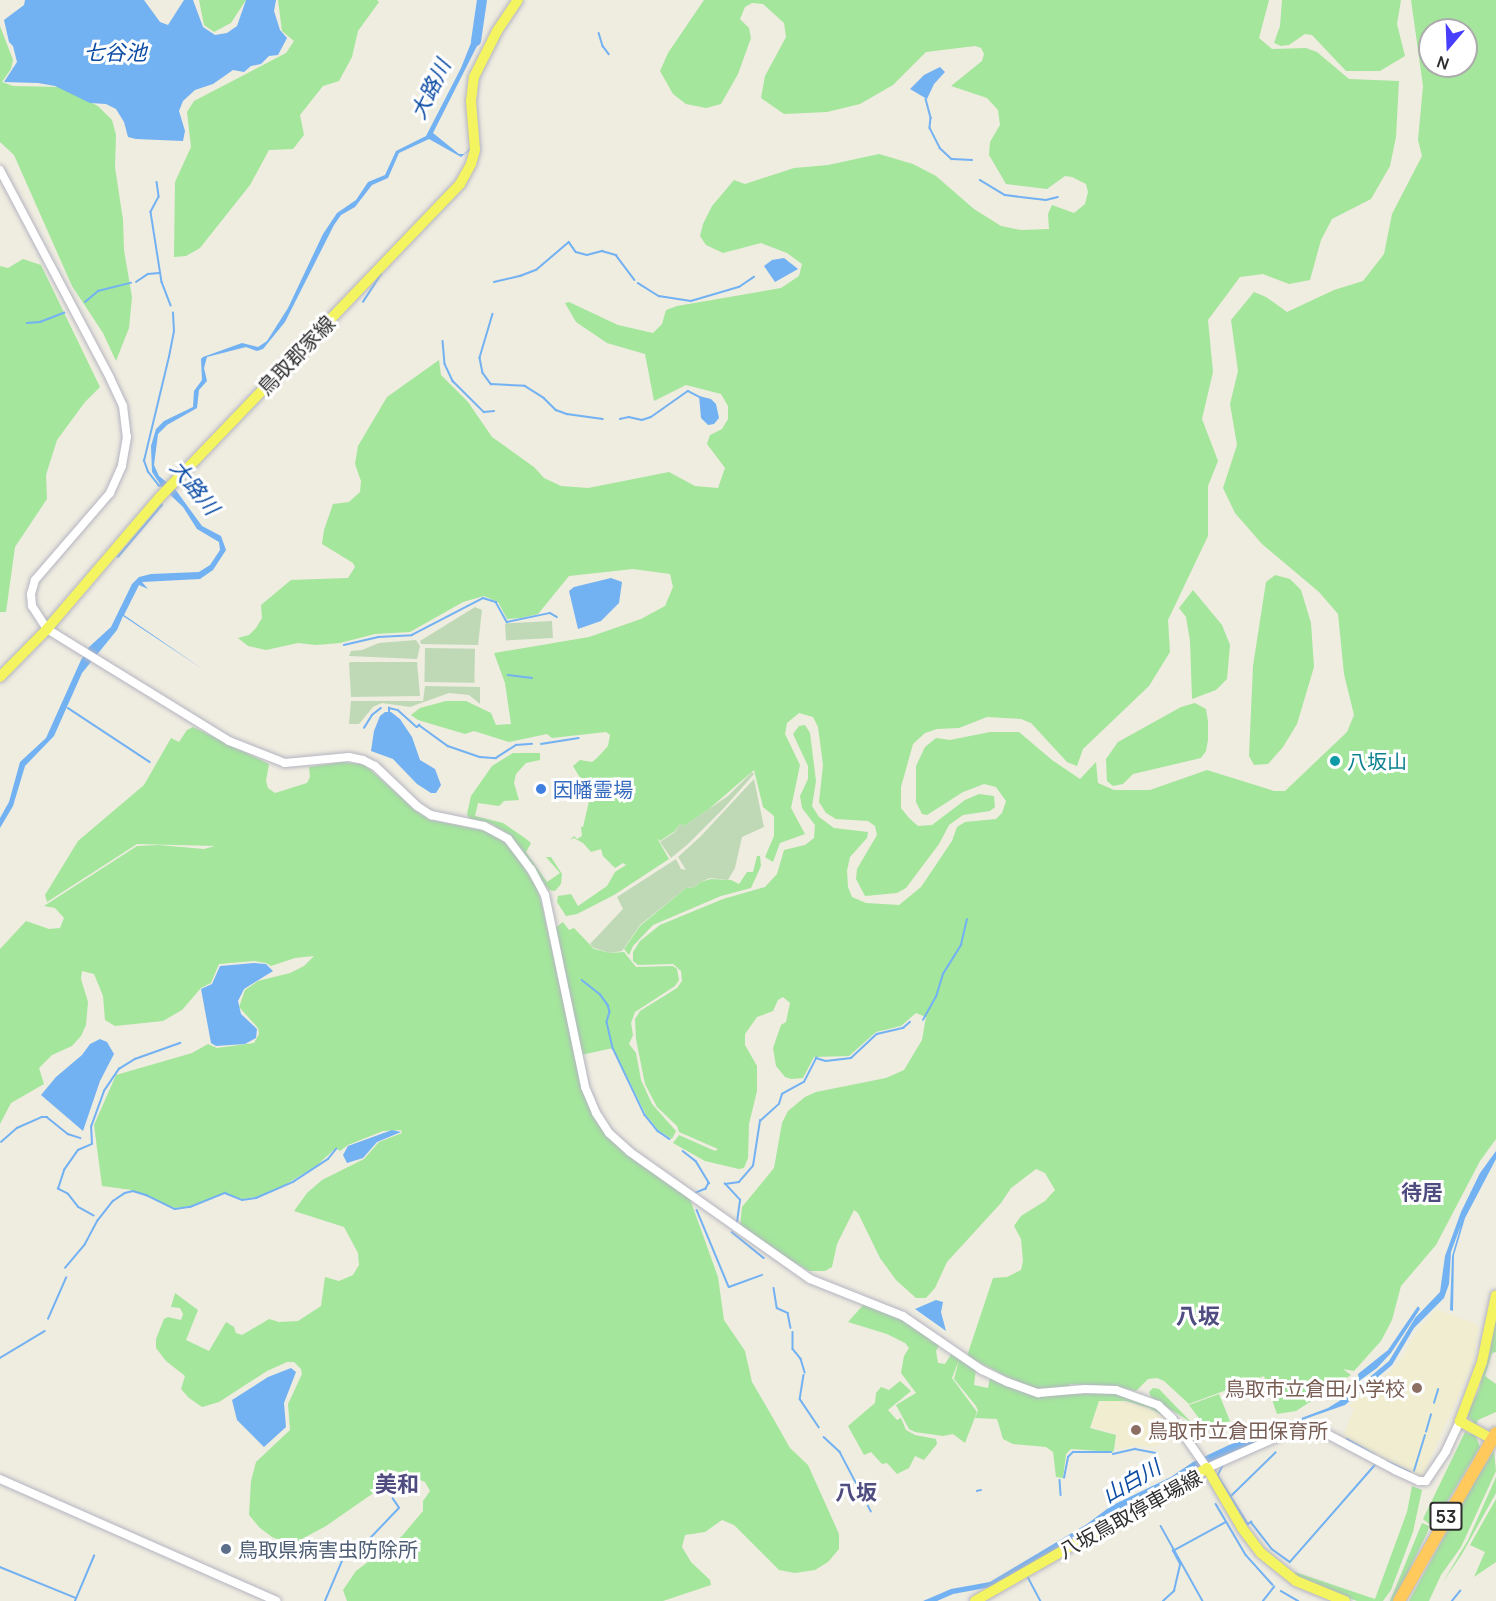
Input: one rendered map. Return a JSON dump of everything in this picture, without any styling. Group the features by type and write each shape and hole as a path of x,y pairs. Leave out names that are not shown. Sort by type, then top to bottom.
{"highway":[{"name":"53","path":"1399,1601 1494,1436"}],"main road":[{"name":"鳥取郡家線","path":"0,677 47,629 168,488 460,184 471,164 475,150 471,101 474,77 497,31 518,0"},
{"path":"1494,1436 1460,1421 1482,1362 1496,1295"},
{"name":"八坂鳥取停車場線","path":"975,1601 1207,1467 1242,1528 1261,1553 1296,1581 1345,1601"}],"street":[{"path":"0,170 110,378 123,406 127,437 122,466 110,493 35,580 31,594 32,606 47,629 183,715 246,749 285,763 349,757 363,760 375,766 417,806 431,815 484,826 502,834 513,844 545,895 585,1087 596,1113 619,1142 651,1168 810,1279 903,1316 982,1370 1024,1390 1038,1393 1085,1389 1116,1390 1158,1405 1172,1418 1207,1467 1300,1427 1327,1434 1411,1478 1426,1481 1446,1451 1460,1421"},
{"path":"0,1479 276,1601"}],"shaded area":[{"name":"鳥取市立倉田小学校","path":"1436,1309 1476,1324 1479,1329 1472,1365 1422,1478 1412,1475 1343,1436 1354,1410 1350,1405 1389,1373 1403,1356 1415,1333"},
{"path":"1118,1400 1149,1408 1167,1420 1180,1435 1154,1447 1135,1446 1116,1450 1116,1434 1091,1427 1099,1402"}],"green space":[{"path":"199,0 246,0 231,23 214,32 204,25"},
{"path":"278,0 377,0 379,2 358,31 352,57 339,81 323,86 300,115 304,135 293,149 269,150 250,185 200,248 186,256 174,257 175,182 191,147 187,112 194,101 286,53 294,41 282,31"},
{"path":"704,0 1269,0 1259,38 1272,49 1306,48 1317,52 1349,79 1399,81 1396,137 1390,166 1371,199 1332,219 1321,240 1310,280 1289,284 1263,274 1240,277 1208,320 1213,372 1202,419 1218,461 1208,486 1208,536 1168,620 1170,652 1149,686 1083,749 1077,766 1067,762 1031,723 1021,719 987,717 959,728 937,729 925,733 913,744 901,787 901,808 909,818 918,826 932,825 965,800 979,794 994,796 995,807 990,811 963,815 949,825 939,844 906,888 897,893 865,896 856,879 857,869 877,835 875,826 868,821 836,819 826,813 819,802 823,765 818,727 813,717 799,713 787,723 785,734 800,765 791,808 805,834 780,843 773,862 765,857 774,836 774,816 763,807 754,770 709,809 684,826 680,824 675,831 660,841 657,838 669,859 614,895 577,914 566,916 557,902 558,896 571,894 578,906 607,886 615,872 626,865 623,863 615,868 603,856 601,849 591,852 583,843 574,838 570,840 574,836 577,839 582,836 581,827 583,827 591,793 573,766 580,760 592,762 597,758 608,746 610,735 606,732 552,738 547,734 509,742 474,731 465,734 418,720 411,715 420,708 446,701 466,701 491,713 496,725 511,724 505,683 494,653 589,637 641,619 665,606 673,587 670,574 633,569 569,576 538,614 521,618 507,619 498,602 484,596 463,602 410,632 375,634 340,643 316,645 298,643 266,650 248,646 238,638 249,635 256,628 262,618 261,605 291,580 348,578 355,567 353,563 322,544 324,530 333,504 349,502 360,492 361,481 355,464 358,446 387,397 439,360 441,375 468,402 492,437 534,467 544,478 561,486 588,488 669,472 695,486 718,488 725,468 707,444 710,435 722,429 728,419 728,406 721,394 686,385 654,401 645,354 607,343 576,322 565,303 569,302 618,325 653,333 662,324 666,310 677,306 781,288 799,276 802,264 787,253 761,243 723,253 706,245 700,236 703,224 712,206 734,180 745,184 794,168 828,165 879,154 913,164 936,176 974,209 1001,226 1021,230 1049,229 1048,214 1052,205 1074,213 1085,204 1088,192 1086,184 1065,176 1047,189 1006,184 989,155 990,142 1000,125 998,110 987,98 951,86 982,61 984,54 981,48 975,46 926,52 893,85 860,104 827,112 784,114 761,98 765,76 786,37 784,23 763,4 752,3 745,7 740,19 749,28 751,38 738,74 721,104 706,108 686,104 673,94 660,71 668,53"},
{"path":"1282,0 1401,0 1397,24 1405,56 1380,71 1346,71 1312,35 1305,34 1289,45 1281,46 1274,43 1280,26"},
{"path":"1411,0 1496,0 1496,1139 1480,1161 1436,1245 1401,1286 1392,1320 1381,1341 1354,1371 1343,1369 1351,1375 1296,1411 1277,1414 1264,1376 1189,1404 1164,1381 1157,1378 1148,1379 1136,1391 1119,1387 1069,1384 1073,1387 1042,1389 1025,1386 967,1356 993,1278 1007,1277 1021,1270 1023,1261 1021,1239 1014,1226 1021,1216 1045,1201 1055,1190 1045,1173 1036,1169 1011,1188 1001,1203 947,1262 935,1288 926,1298 916,1298 896,1280 880,1258 858,1213 854,1210 837,1244 832,1267 825,1271 809,1271 767,1246 740,1226 742,1207 774,1168 782,1123 788,1111 805,1097 816,1092 886,1078 904,1070 922,1040 926,1017 916,1013 901,1026 876,1032 849,1056 814,1057 803,1078 791,1079 785,1077 776,1066 773,1048 781,1025 786,1022 790,1003 783,997 778,1000 773,1011 757,1017 745,1034 745,1045 757,1066 757,1091 749,1124 748,1158 744,1168 739,1169 705,1161 673,1143 679,1135 715,1151 718,1149 679,1132 677,1126 657,1107 645,1084 636,1039 635,1019 640,1011 677,988 682,981 681,971 673,964 638,965 633,961 633,952 640,941 660,925 723,899 765,887 777,874 784,850 805,845 814,838 815,825 802,808 800,796 808,779 808,766 793,734 799,726 805,725 810,733 816,781 812,806 819,817 834,828 868,832 867,838 850,857 847,871 848,887 852,897 866,903 899,905 921,887 952,841 957,827 965,822 996,819 1002,813 1006,801 996,787 984,784 963,792 927,815 922,814 916,802 916,766 925,747 936,738 950,740 990,732 1019,732 1052,760 1080,779 1096,762 1098,783 1114,790 1150,790 1207,770 1274,791 1285,791 1347,732 1354,715 1344,674 1338,614 1319,592 1262,544 1235,513 1223,488 1237,445 1230,404 1238,371 1231,320 1254,292 1266,297 1287,312 1334,290 1363,281 1384,254 1392,214 1422,156 1418,140 1422,78 1478,78 1478,18 1418,18 1418,50"},
{"path":"0,26 13,60 11,69 2,82 13,86 59,87 98,106 112,120 116,135 115,167 123,220 124,250 132,297 129,328 116,361 103,333 72,286 14,155 0,142"},
{"path":"23,259 41,265 100,387 85,402 57,440 46,475 47,499 15,547 6,612 0,612 0,266 8,268"},
{"path":"1275,575 1290,579 1301,590 1311,623 1314,667 1297,724 1283,747 1268,764 1254,765 1249,756 1253,666 1266,582"},
{"path":"1193,590 1222,625 1230,645 1227,679 1216,690 1192,699 1190,641 1186,617 1179,608"},
{"path":"475,607 482,610 478,645 421,644 420,641"},
{"path":"552,621 553,638 506,640 505,623"},
{"path":"416,640 420,646 417,659 349,656 351,651 362,650 379,643"},
{"path":"425,648 475,649 474,683 424,682"},
{"path":"417,662 420,696 351,697 349,663"},
{"path":"425,686 480,687 480,704 469,695 449,693 410,707 382,703 373,707 359,724 349,724 351,701 423,701"},
{"path":"1195,703 1206,709 1208,721 1206,751 1201,758 1133,774 1123,784 1113,786 1107,781 1106,759 1118,742 1181,707"},
{"path":"193,727 269,764 266,781 268,788 275,793 307,783 310,777 309,767 343,762 365,765 416,811 430,820 485,831 504,842 515,854 537,888 541,901 584,1095 605,1133 618,1147 690,1199 718,1277 724,1320 745,1351 752,1382 790,1448 808,1465 839,1534 839,1549 828,1562 815,1570 795,1573 779,1570 734,1525 722,1520 705,1532 685,1535 682,1547 691,1562 710,1580 711,1585 663,1601 347,1601 343,1590 356,1571 402,1536 423,1511 423,1501 430,1491 425,1482 415,1478 372,1494 326,1526 298,1541 284,1542 272,1537 249,1515 251,1481 256,1462 290,1430 288,1404 302,1374 301,1369 294,1362 287,1362 267,1371 219,1402 202,1407 181,1389 185,1376 166,1361 156,1348 156,1339 164,1319 168,1317 181,1320 183,1314 180,1308 171,1307 175,1293 198,1310 186,1340 209,1351 226,1322 234,1327 236,1333 242,1335 269,1319 279,1322 298,1321 321,1306 325,1277 339,1281 353,1275 359,1265 358,1253 344,1227 294,1211 307,1193 322,1180 364,1159 379,1142 402,1133 401,1130 383,1131 348,1145 340,1151 336,1148 316,1166 278,1189 256,1197 242,1199 225,1193 190,1206 175,1208 132,1190 102,1186 94,1125 116,1075 192,1053 208,1044 217,1048 254,1043 259,1034 258,1028 239,1007 245,990 258,981 290,973 304,966 314,956 295,958 271,966 254,961 219,964 211,983 201,988 182,1010 163,1021 115,1026 105,1020 103,996 94,974 82,971 81,979 88,1002 86,1025 81,1036 72,1046 52,1055 39,1068 44,1084 11,1103 0,1124 0,949 26,921 49,929 60,928 64,918 55,908 44,906 137,846 159,845 204,849 215,846 137,844 47,902 45,895 78,841 144,785 171,738 179,742 187,730"},
{"path":"513,753 540,753 540,760 526,763 516,774 514,783 519,800 504,801 499,806 478,803 475,816 503,823 531,843 526,852 547,882 560,873 546,857 551,857 562,874 561,884 555,891 549,890 507,833 490,823 470,820 467,814 471,796 492,766"},
{"path":"752,772 754,774 724,808 671,858 660,842 675,832 680,824 684,826 728,796"},
{"path":"754,779 764,827 742,837 735,868 728,880 710,878 695,887 686,888 640,925 622,951 610,953 594,948 590,944 623,909 617,897 676,859 681,869 686,870 678,857"},
{"path":"757,856 760,856 761,866 751,888 721,896 653,925 633,946 629,955 624,949 640,926 686,888 695,887 700,882 711,879 731,880 739,884 747,872 753,872"},
{"path":"563,922 569,930 574,928 594,949 610,953 624,952 636,967 673,966 677,969 679,980 675,986 635,1012 631,1023 633,1035 629,1044 636,1053 641,1080 652,1104 676,1131 672,1139 659,1131 646,1115 613,1048 581,1055 555,928"},
{"path":"865,1303 905,1320 934,1342 921,1339 940,1344 936,1351 938,1363 945,1364 952,1353 976,1369 974,1385 988,1388 990,1377 1032,1395 1114,1393 1148,1405 1162,1412 1162,1415 1149,1408 1126,1401 1099,1401 1090,1428 1116,1435 1113,1452 1071,1449 1066,1454 1063,1478 1056,1477 1053,1452 1046,1447 1013,1444 1003,1439 997,1419 975,1418 978,1411 976,1406 954,1379 959,1360 952,1378 977,1412 965,1443 953,1434 943,1436 915,1432 909,1429 896,1405 916,1393 901,1373 904,1356 909,1348 905,1343 887,1334 848,1322"},
{"path":"1496,1311 1496,1352 1492,1353 1485,1376 1496,1384 1496,1412 1478,1420 1476,1425 1466,1415 1479,1390"},
{"path":"900,1381 911,1391 888,1410 897,1420 901,1418 906,1430 915,1435 936,1439 937,1444 924,1460 915,1456 909,1468 897,1474 887,1463 882,1464 871,1452 864,1455 848,1426 875,1403 876,1393 881,1387 889,1390"},
{"path":"1153,1388 1159,1389 1192,1423 1151,1397 1149,1392"},
{"path":"1219,1394 1230,1421 1210,1428 1205,1426 1189,1405"},
{"path":"1465,1432 1476,1436 1480,1447 1436,1519 1429,1524 1423,1519"},
{"path":"1494,1451 1496,1471 1461,1547 1441,1575 1429,1601 1409,1601 1470,1489"},
{"path":"1496,1477 1496,1493 1462,1554 1443,1582 1468,1540"},
{"path":"1412,1486 1422,1490 1413,1532 1391,1590 1383,1601 1357,1601 1294,1578 1295,1572 1375,1599 1407,1512"},
{"path":"1496,1499 1496,1562 1474,1577 1485,1552 1470,1545"},
{"path":"1422,1523 1429,1526 1428,1531 1394,1601 1390,1601"}],"water":[{"name":"七谷池","path":"25,0 144,0 160,22 168,25 184,0 193,0 203,27 215,35 227,33 237,26 246,0 276,0 274,11 280,30 287,38 278,55 269,56 261,64 251,66 244,72 233,70 213,84 195,90 183,101 179,111 185,131 183,141 136,139 128,137 124,122 116,109 106,104 90,103 55,86 4,82 17,62 4,20 24,5"},
{"path":"481,26 479,42 433,133 459,154 464,154 471,147 471,149 461,157 429,139 399,153 388,178 372,185 355,207 341,215 334,225 285,322 263,349 257,351 246,347 207,357 204,368 207,381 199,390 197,408 167,425 158,434 154,465 159,476 175,489 202,526 221,536 226,550 213,570 200,579 142,582 148,589 139,585 124,615 204,670 123,616 117,630 82,673 54,736 25,766 13,806 0,828 0,818 9,802 20,762 46,738 81,660 89,647 111,627 132,584 139,577 151,574 199,572 210,565 220,550 219,542 197,529 183,507 162,487 152,472 151,446 156,429 164,421 193,407 194,391 202,380 201,359 203,357 242,343 258,347 267,341 288,308 323,234 337,213 356,200 368,182 385,175 396,151 426,136 461,68 477,28"},
{"path":"940,67 945,72 934,84 927,99 910,89 924,75"},
{"path":"784,258 798,269 775,282 764,266 772,260"},
{"path":"699,396 711,399 716,404 719,418 714,424 708,425 701,418"},
{"path":"611,578 622,582 619,603 601,621 578,629 569,591 574,587"},
{"path":"385,712 391,712 400,719 412,737 420,760 435,769 441,785 436,793 431,793 417,784 393,759 371,751 374,731 380,716"},
{"path":"266,964 273,971 244,989 238,1001 241,1014 257,1029 256,1038 245,1044 216,1046 211,1043 201,989 212,984 220,966"},
{"path":"100,1039 107,1042 114,1054 100,1081 83,1131 41,1095 56,1077 82,1055 90,1044"},
{"path":"392,1130 401,1132 377,1142 363,1158 347,1163 343,1155 348,1146"},
{"path":"1496,1151 1496,1159 1465,1218 1454,1255 1453,1311 1450,1310 1452,1256 1461,1225 1451,1252 1449,1284 1444,1298 1414,1328 1392,1365 1345,1405 1302,1420 1299,1424 1214,1460 991,1587 953,1594 937,1601 923,1601 951,1589 990,1582 1087,1524 1111,1506 1171,1477 1193,1462 1229,1445 1328,1408 1347,1396 1389,1361 1415,1318 1440,1292 1445,1256 1461,1212 1480,1173"},
{"path":"936,1300 943,1302 941,1312 946,1331 915,1309"},
{"path":"1418,1306 1420,1309 1391,1353 1377,1368 1359,1381 1358,1374 1388,1350"},
{"path":"291,1368 296,1372 284,1403 286,1427 264,1447 237,1420 232,1400 268,1377"}],"waterway":[{"name":"大路川","path":"476,41 482,0"},
{"path":"599,33 603,46 609,54"},
{"path":"926,99 931,118 930,128 940,148 952,159 972,160"},
{"path":"980,180 1005,195 1046,200 1058,197"},
{"path":"157,182 159,197 151,212 162,282 171,305"},
{"path":"494,282 536,270 569,242 576,252 587,255 602,251 616,255 635,280"},
{"path":"136,282 148,274 159,273"},
{"path":"363,302 381,274"},
{"path":"638,283 659,296 691,301 739,287 754,277"},
{"path":"85,302 98,291 131,283"},
{"path":"27,323 40,322 64,313"},
{"path":"162,486 159,486 148,472 144,461 174,332 173,313"},
{"path":"493,314 480,358 483,373 491,384 525,386 544,398 556,410 567,414 603,419"},
{"path":"443,341 445,364 453,381 484,412 494,411"},
{"path":"620,419 629,417 642,420 651,417 688,391 700,397"},
{"path":"118,557 162,505"},
{"path":"344,645 378,637 412,635 483,598 496,602 507,622 550,613 557,617"},
{"path":"508,675 532,678"},
{"path":"68,708 150,762"},
{"path":"364,728 372,715 381,708"},
{"path":"389,712 389,708 398,710 417,727 419,725 448,746 480,757 496,758 516,745 532,744"},
{"path":"541,744 579,738"},
{"path":"923,1020 936,997 943,974 961,945 967,920"},
{"path":"582,980 600,994 608,1005 610,1012 607,1022 613,1048 645,1115 658,1131 670,1139"},
{"path":"737,1222 740,1200 725,1184 739,1182 753,1166 760,1121 779,1104 782,1094 804,1082 816,1058 826,1061 851,1058 877,1034 903,1028 910,1022"},
{"path":"94,1216 78,1207 68,1194 58,1189 64,1170 78,1150 92,1144 91,1127 104,1091 119,1069 135,1059 180,1043"},
{"path":"1,1142 17,1128 42,1117 47,1117 68,1134 80,1138"},
{"path":"65,1268 85,1244 98,1220 113,1201 125,1193 133,1191 146,1195 175,1209 190,1207 225,1193 242,1200 256,1198 293,1182 328,1159 336,1149"},
{"path":"683,1151 696,1161 709,1183 706,1189 696,1193"},
{"path":"697,1210 729,1287 762,1275"},
{"path":"732,1232 764,1258"},
{"path":"48,1319 66,1278"},
{"path":"774,1288 777,1308 788,1313 791,1328"},
{"path":"0,1358 45,1331"},
{"path":"793,1332 793,1349 801,1359 805,1372"},
{"path":"804,1375 800,1399 819,1427"},
{"path":"1434,1403 1438,1390"},
{"path":"1426,1432 1431,1415"},
{"path":"1414,1471 1425,1436"},
{"path":"824,1437 840,1452 871,1511"},
{"path":"1347,1439 1375,1455"},
{"name":"山白川","path":"1113,1454 1135,1449 1156,1453"},
{"path":"1064,1478 1068,1457 1073,1452 1111,1452"},
{"path":"1231,1496 1275,1453"},
{"path":"1386,1461 1410,1472"},
{"path":"1223,1466 1218,1476 1248,1524 1251,1522 1272,1549 1290,1562 1374,1466"},
{"path":"1060,1480 1061,1495"},
{"path":"977,1491 981,1490"},
{"path":"356,1553 399,1508 393,1499"},
{"path":"1216,1504 1246,1555 1273,1585"},
{"path":"1163,1601 1174,1591 1180,1564 1173,1551 1226,1522"},
{"path":"1161,1526 1203,1601"},
{"path":"325,1601 345,1554 327,1542"},
{"path":"75,1601 94,1556"},
{"path":"0,1567 76,1598"},
{"path":"1028,1577 1041,1601"},
{"path":"1263,1601 1274,1587"},
{"path":"1281,1591 1298,1601"},
{"path":"1452,1601 1460,1591"}],"place":[{"name":"八坂山","path":"1335,761"},
{"name":"因幡霊場","path":"541,789"},
{"name":"鳥取市立倉田小学校","path":"1417,1388"},
{"name":"鳥取市立倉田保育所","path":"1136,1430"},
{"name":"鳥取県病害虫防除所","path":"226,1549"}],"district":[{"name":"待居","path":"1422,1192"},
{"name":"八坂","path":"1198,1317"},
{"name":"美和","path":"397,1485"},
{"name":"八坂","path":"856,1492"}]}
